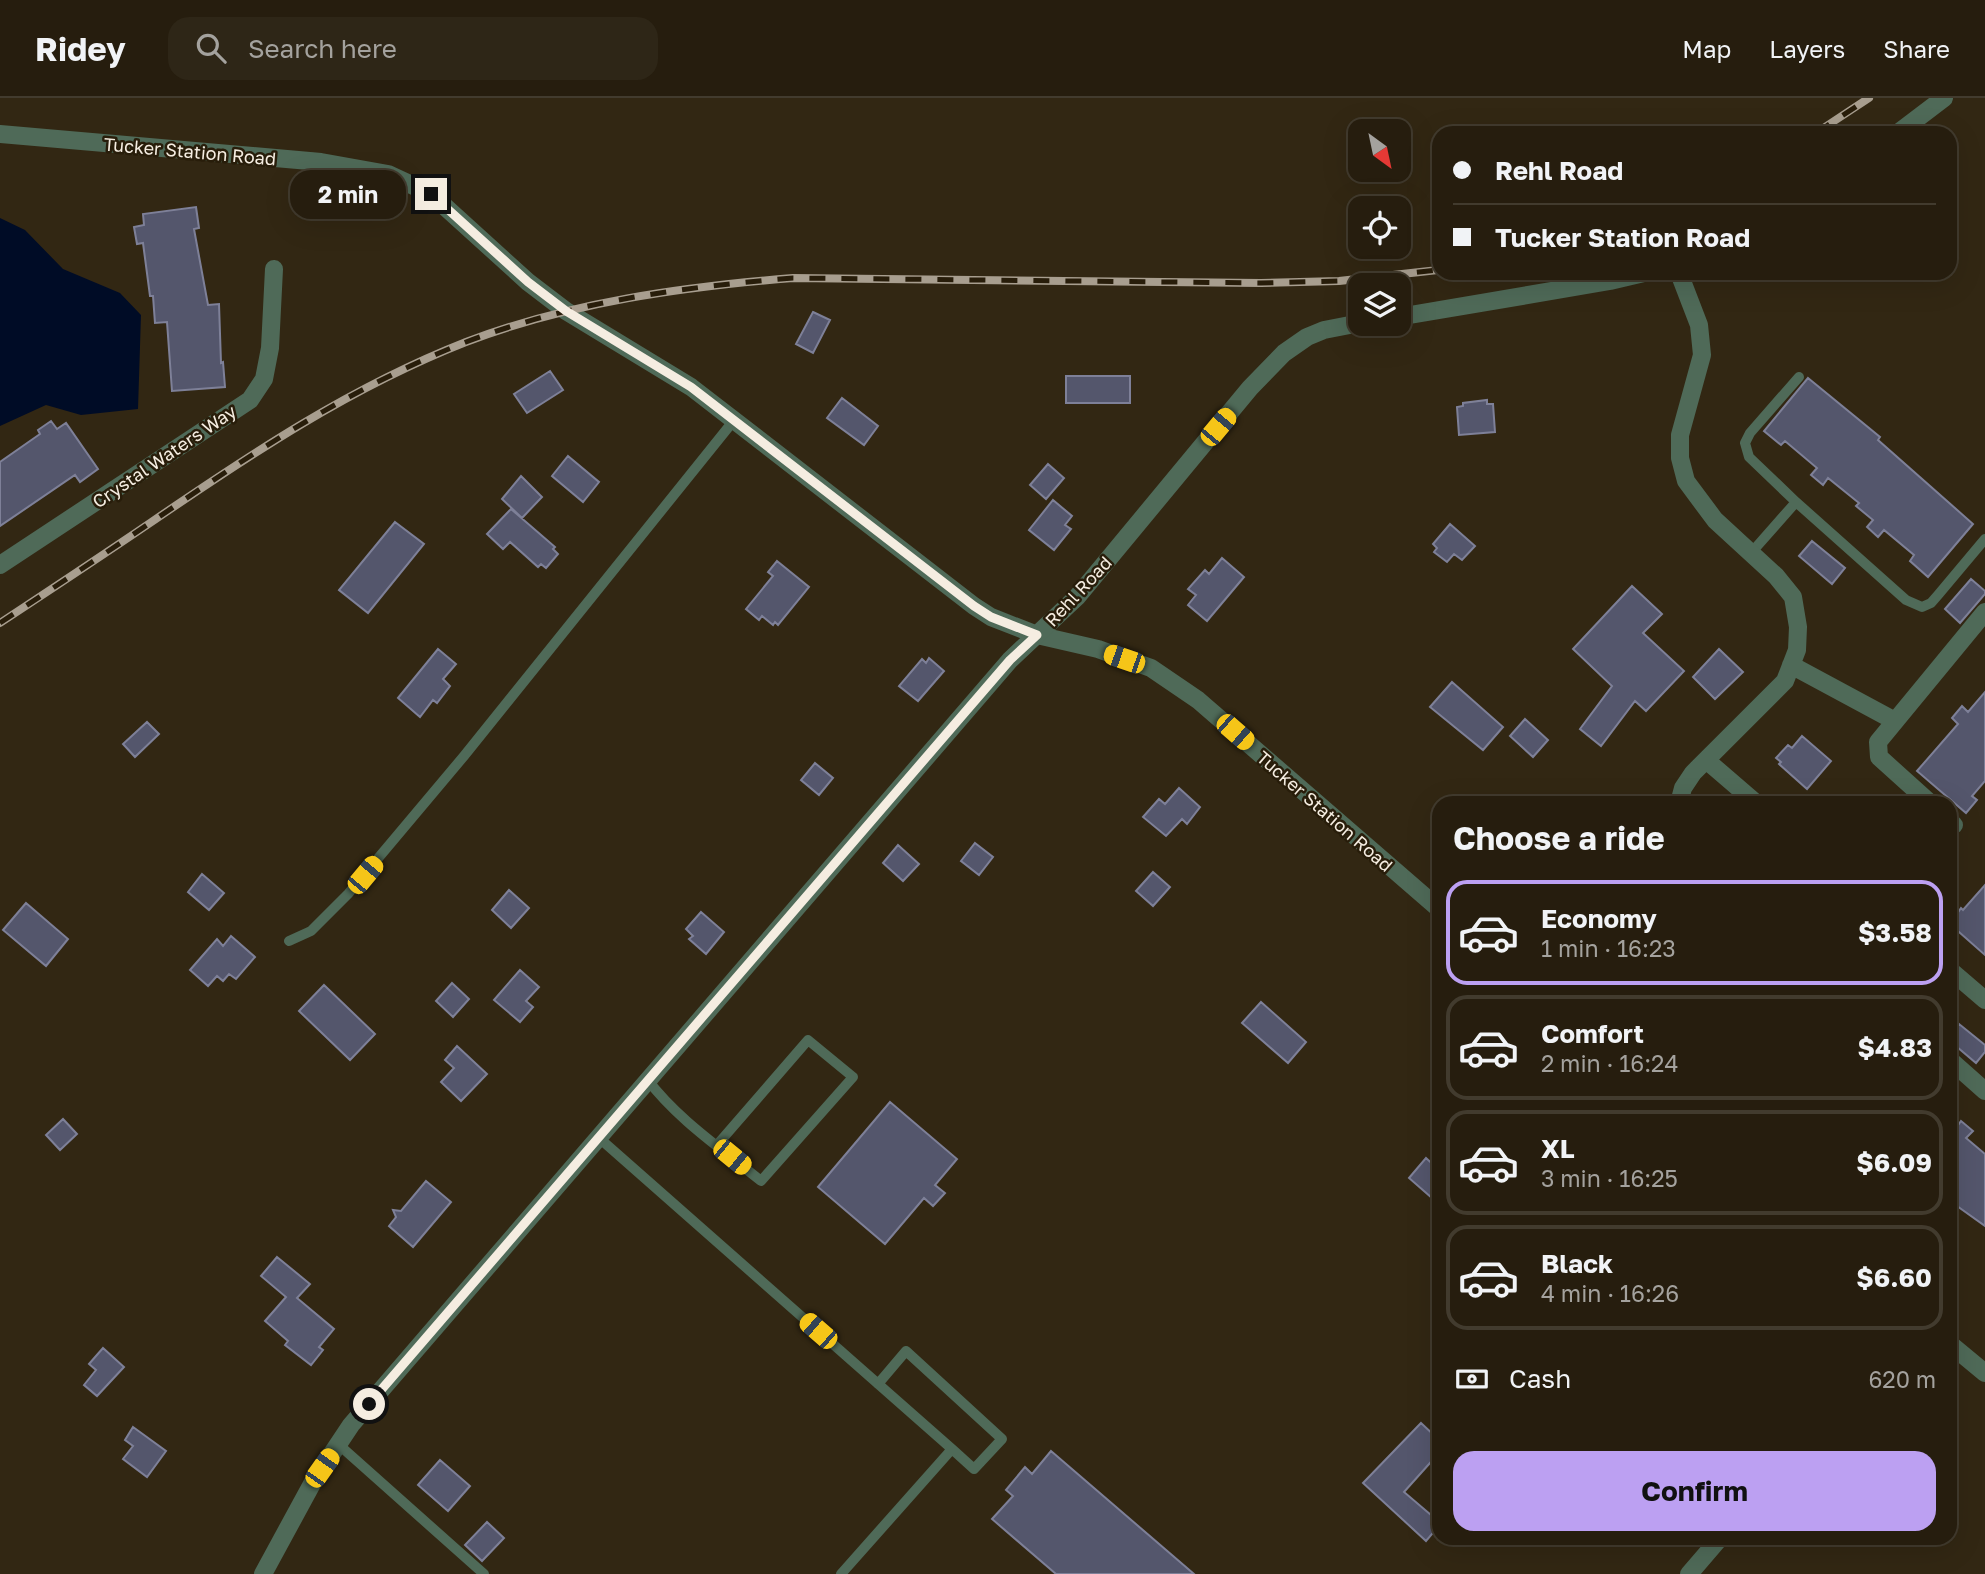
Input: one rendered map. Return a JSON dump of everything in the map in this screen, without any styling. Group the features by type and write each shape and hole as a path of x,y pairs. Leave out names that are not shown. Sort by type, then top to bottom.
{"street":[{"path":"1907,126 1944,98"},
{"name":"Tucker Station Road","path":"0,135 321,162 372,170 408,182 431,194 528,282 566,311 691,387 974,606 991,617 1037,635 1098,649 1151,668 1188,693 1432,903"},
{"name":"Crystal Waters Way","path":"0,565 250,400 264,379 271,348 274,269"},
{"path":"1411,315 1614,280"},
{"path":"1681,796 1693,774 1786,681 1797,650 1798,626 1793,597 1776,576 1715,520 1686,481 1680,458 1680,435 1702,355 1699,325 1682,280"},
{"name":"Rehl Road","path":"263,1574 313,1482 351,1425 1010,660 1077,597 1250,388 1284,353 1307,337 1348,325"},
{"path":"1922,796 1879,757 1878,742 1985,612"},
{"path":"1791,665 1895,721"},
{"path":"1706,760 1748,796"},
{"path":"1957,976 1985,1000"},
{"path":"1957,1066 1985,1091"},
{"path":"1957,1350 1985,1373"},
{"path":"1689,1574 1714,1545"}],"lane":[{"path":"1799,377 1750,433 1745,443 1749,457 1906,600 1922,607 1931,603 1985,539"},
{"path":"289,940 311,931 348,894 464,756 735,419"},
{"path":"1751,553 1796,502"},
{"path":"647,1079 665,1103 761,1181 853,1077 808,1040 717,1145"},
{"path":"598,1137 974,1469 1002,1439 906,1351 878,1384"},
{"path":"338,1444 484,1574"},
{"path":"841,1574 952,1449"}],"water":[{"path":"0,218 25,230 63,269 120,293 141,315 138,409 81,415 46,405 0,426"}],"building":[{"path":"196,207 199,228 194,229 208,305 219,304 221,363 223,362 225,387 172,391 167,322 155,323 143,243 137,244 134,227 144,225 143,214"},
{"path":"813,312 830,320 813,353 796,344"},
{"path":"550,371 563,390 527,413 514,394"},
{"path":"1066,376 1130,376 1130,403 1066,403"},
{"path":"1808,378 1880,437 1878,440 1973,524 1928,577 1910,561 1914,555 1884,530 1878,537 1867,527 1873,520 1856,506 1859,503 1828,478 1823,485 1811,475 1817,468 1785,441 1781,445 1764,431"},
{"path":"842,398 878,426 864,445 827,418"},
{"path":"1487,400 1487,404 1493,404 1495,432 1459,435 1457,407 1463,406 1463,403"},
{"path":"51,421 57,429 66,423 98,469 80,482 75,475 0,526 0,462 40,434 38,430"},
{"path":"568,456 599,482 583,502 552,476"},
{"path":"1048,464 1064,478 1046,499 1030,485"},
{"path":"521,476 542,497 522,518 502,499"},
{"path":"1053,500 1072,516 1065,525 1071,529 1054,550 1029,530"},
{"path":"511,509 555,547 553,549 558,554 546,568 541,564 538,567 510,542 503,549 487,534"},
{"path":"395,522 424,544 368,613 339,590"},
{"path":"1450,524 1475,546 1462,560 1454,554 1447,562 1434,552 1437,548 1433,544"},
{"path":"1812,541 1845,568 1832,584 1799,556"},
{"path":"1222,558 1244,577 1207,621 1188,605 1196,595 1188,589 1205,570 1209,574"},
{"path":"777,561 809,587 778,625 775,622 773,625 762,616 759,620 746,609 773,576 768,572"},
{"path":"1971,579 1985,594 1960,623 1945,609"},
{"path":"1632,586 1662,614 1643,633 1684,671 1646,711 1635,701 1601,746 1580,729 1612,686 1573,649"},
{"path":"438,649 456,664 443,679 450,686 437,703 433,700 420,717 398,698"},
{"path":"1719,649 1743,672 1715,699 1693,677"},
{"path":"929,658 944,671 918,701 899,686 922,659 926,663"},
{"path":"1452,682 1503,727 1483,750 1430,707"},
{"path":"1985,692 1985,781 1972,796 1977,800 1966,813 1957,805 1957,796 1946,796 1917,771 1958,724 1952,718 1962,706 1968,712"},
{"path":"1525,719 1548,740 1533,757 1510,736"},
{"path":"147,722 159,734 135,757 123,744"},
{"path":"1802,736 1831,761 1807,789 1779,764 1781,762 1776,758 1788,745 1792,748"},
{"path":"815,763 833,778 819,795 801,780"},
{"path":"1179,788 1200,807 1187,824 1182,819 1166,836 1143,817 1159,799 1165,804"},
{"path":"975,843 993,857 979,875 961,861"},
{"path":"898,845 919,864 903,881 883,863"},
{"path":"1153,872 1170,887 1153,906 1136,891"},
{"path":"202,874 224,893 209,910 188,892"},
{"path":"1985,885 1985,955 1957,930 1957,914 1961,908 1963,910"},
{"path":"509,890 529,908 511,928 492,910"},
{"path":"26,903 68,939 46,966 3,930"},
{"path":"701,912 724,932 706,954 689,939 693,936 686,929"},
{"path":"231,936 255,957 236,979 229,974 223,981 217,976 208,986 190,970 217,939 223,946"},
{"path":"520,970 539,987 526,1001 533,1007 520,1022 494,1000"},
{"path":"452,983 469,999 453,1017 436,1001"},
{"path":"324,985 375,1034 350,1060 299,1011"},
{"path":"1261,1002 1306,1042 1288,1063 1242,1023"},
{"path":"1959,1024 1985,1045 1985,1052 1976,1063 1957,1047"},
{"path":"457,1046 487,1074 461,1101 441,1082 454,1068 445,1060"},
{"path":"890,1102 957,1159 935,1185 945,1193 933,1206 924,1198 885,1244 818,1187"},
{"path":"63,1119 77,1134 60,1150 46,1135"},
{"path":"1961,1121 1973,1131 1966,1138 1985,1154 1985,1226 1957,1206 1957,1127"},
{"path":"1426,1158 1432,1164 1432,1198 1409,1178"},
{"path":"426,1181 451,1202 413,1247 389,1226 396,1217 393,1210 401,1211"},
{"path":"277,1257 310,1284 297,1298 334,1329 319,1347 323,1350 311,1365 285,1345 288,1341 265,1321 286,1297 261,1276"},
{"path":"103,1348 124,1367 97,1396 84,1385 96,1370 89,1364"},
{"path":"1421,1423 1432,1433 1432,1461 1404,1492 1432,1516 1432,1534 1426,1541 1363,1483"},
{"path":"133,1427 166,1451 147,1477 123,1459 133,1446 125,1440"},
{"path":"1051,1451 1194,1574 1056,1574 992,1519 1013,1496 1006,1490 1025,1467 1032,1474"},
{"path":"440,1460 470,1486 448,1511 418,1485"},
{"path":"487,1522 504,1538 482,1561 465,1545"}],"railway":[{"path":"1827,126 1869,98"},
{"path":"0,623 226,472 342,401 466,342 546,316 627,298 793,278 1261,283 1339,281 1432,271"}],"route":[{"path":"369,1404 1010,660 1037,635 991,617 974,606 691,387 566,311 528,282 431,194"}]}
